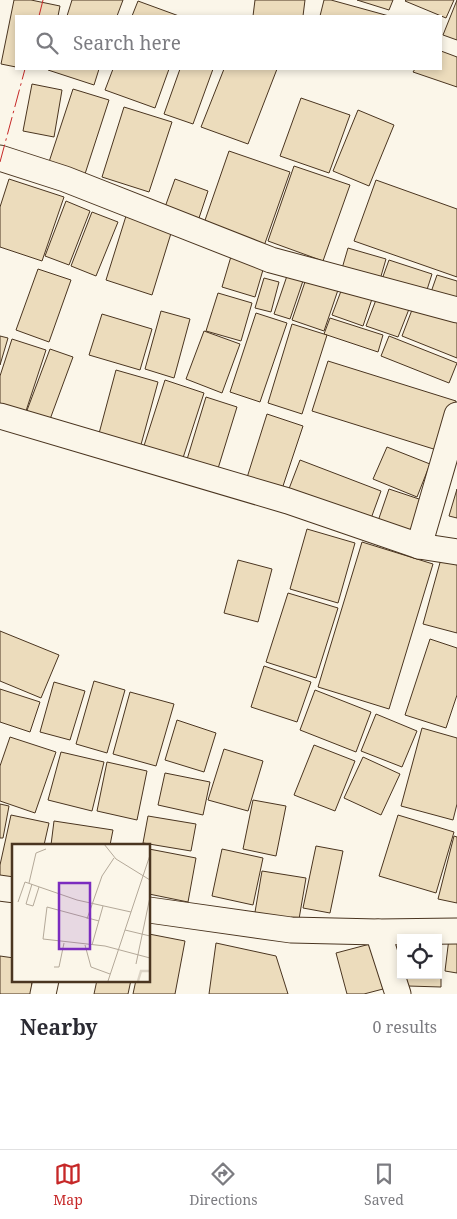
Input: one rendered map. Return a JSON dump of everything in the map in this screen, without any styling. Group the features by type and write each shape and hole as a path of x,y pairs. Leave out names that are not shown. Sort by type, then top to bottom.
{"street":[{"path":"0,158 65,179 271,260 457,310"},
{"path":"419,546 457,415"},
{"path":"0,416 278,499 419,546 457,552"},
{"path":"150,910 291,930 457,931"},
{"path":"378,932 398,994"}],"building":[{"path":"14,0 31,0 60,6 58,15 15,15 15,67 1,64"},
{"path":"72,0 123,0 117,15 67,15"},
{"path":"255,0 305,0 303,15 253,15"},
{"path":"324,0 331,0 385,15 320,15"},
{"path":"357,0 393,0 389,10"},
{"path":"406,0 454,0 446,18"},
{"path":"457,0 457,40 443,35"},
{"path":"138,1 176,15 132,15"},
{"path":"442,51 457,57 457,87 413,72 414,70 442,70"},
{"path":"48,70 99,70 94,85"},
{"path":"113,70 169,70 155,108 105,90"},
{"path":"180,70 213,70 193,124 164,114"},
{"path":"224,70 277,70 248,144 201,127"},
{"path":"32,84 62,90 54,137 23,131"},
{"path":"73,89 109,100 84,177 48,165"},
{"path":"301,98 350,115 329,173 280,156"},
{"path":"124,107 172,122 149,192 102,177"},
{"path":"358,110 394,125 369,186 333,171"},
{"path":"229,151 290,172 264,246 203,226"},
{"path":"294,166 350,185 323,261 268,241"},
{"path":"9,179 64,197 42,261 0,247 0,207"},
{"path":"175,179 208,191 198,221 164,210"},
{"path":"376,180 457,209 457,277 354,241"},
{"path":"66,201 90,211 69,265 45,256"},
{"path":"92,212 118,222 96,276 71,266"},
{"path":"126,216 172,230 152,295 106,280"},
{"path":"348,248 386,259 379,283 341,272"},
{"path":"232,253 265,263 255,297 222,287"},
{"path":"389,260 432,274 425,296 381,282"},
{"path":"290,267 306,272 290,319 274,314"},
{"path":"38,269 71,280 49,342 16,330"},
{"path":"437,275 457,281 457,305 430,295"},
{"path":"307,276 339,287 324,331 292,320"},
{"path":"264,278 279,282 271,312 255,308"},
{"path":"344,283 374,293 363,326 332,315"},
{"path":"379,292 411,304 398,337 366,326"},
{"path":"218,293 252,303 241,341 206,331"},
{"path":"415,302 457,319 457,358 402,336"},
{"path":"161,311 190,319 174,378 145,369"},
{"path":"256,313 287,323 260,402 230,392"},
{"path":"102,314 152,329 140,370 89,355"},
{"path":"330,318 383,335 378,352 324,334"},
{"path":"292,324 327,335 302,414 268,403"},
{"path":"204,331 240,344 222,393 186,379"},
{"path":"0,336 8,338 0,365"},
{"path":"389,336 457,363 449,383 381,356"},
{"path":"12,339 46,350 24,417 0,409 0,376"},
{"path":"50,349 73,357 49,422 26,413"},
{"path":"328,361 456,401 440,451 312,411"},
{"path":"116,370 158,382 139,452 97,441"},
{"path":"165,380 204,393 181,464 142,452"},
{"path":"206,397 237,407 216,475 185,466"},
{"path":"267,414 303,426 280,495 245,484"},
{"path":"387,447 430,464 417,497 373,479"},
{"path":"300,460 381,491 369,524 287,494"},
{"path":"389,489 425,501 412,539 376,527"},
{"path":"457,489 457,518 449,516"},
{"path":"307,529 355,543 338,603 290,589"},
{"path":"362,542 433,564 389,709 318,687"},
{"path":"441,559 457,563 457,633 423,624"},
{"path":"238,560 272,569 258,622 224,613"},
{"path":"288,593 338,608 316,678 266,662"},
{"path":"0,631 59,655 41,698 0,681"},
{"path":"430,639 457,648 457,695 446,728 405,715"},
{"path":"264,666 311,682 297,722 251,707"},
{"path":"94,681 125,690 107,753 76,744"},
{"path":"54,682 85,691 70,740 40,732"},
{"path":"0,689 40,702 30,732 0,722"},
{"path":"315,690 371,712 356,752 300,730"},
{"path":"130,692 174,704 156,766 113,754"},
{"path":"376,714 417,731 402,767 361,751"},
{"path":"177,720 216,733 204,772 165,760"},
{"path":"422,728 457,738 457,804 453,820 401,806"},
{"path":"10,737 56,752 35,813 0,801 0,766"},
{"path":"314,745 355,761 335,811 294,795"},
{"path":"224,749 263,761 248,811 208,800"},
{"path":"61,752 104,762 92,811 48,800"},
{"path":"363,757 400,774 381,815 344,798"},
{"path":"107,762 147,771 137,820 97,811"},
{"path":"165,773 210,782 203,815 158,805"},
{"path":"253,800 286,806 276,856 243,849"},
{"path":"0,804 9,806 3,838 0,838"},
{"path":"11,815 49,823 44,844 12,844 12,883 0,880 0,865"},
{"path":"398,815 454,832 436,893 379,876"},
{"path":"148,816 196,824 191,851 143,843"},
{"path":"54,821 113,830 110,844 51,844"},
{"path":"454,836 457,837 457,903 438,899"},
{"path":"316,846 343,851 330,913 303,908"},
{"path":"150,849 196,858 188,902 150,894"},
{"path":"222,849 263,858 253,905 212,896"},
{"path":"262,871 306,878 298,925 254,918"},
{"path":"150,934 185,941 175,994 133,994 136,982 150,982"},
{"path":"449,938 457,939 457,973 445,971"},
{"path":"216,943 276,956 288,994 209,994"},
{"path":"370,944 383,989 364,994 347,994 336,953"},
{"path":"0,956 12,958 12,982 32,982 31,994 0,994"},
{"path":"406,979 441,979 441,987 408,986"},
{"path":"97,982 131,982 128,994 94,994"}],"power":[{"path":"39,15 43,0"},
{"path":"0,162 25,70"}]}
